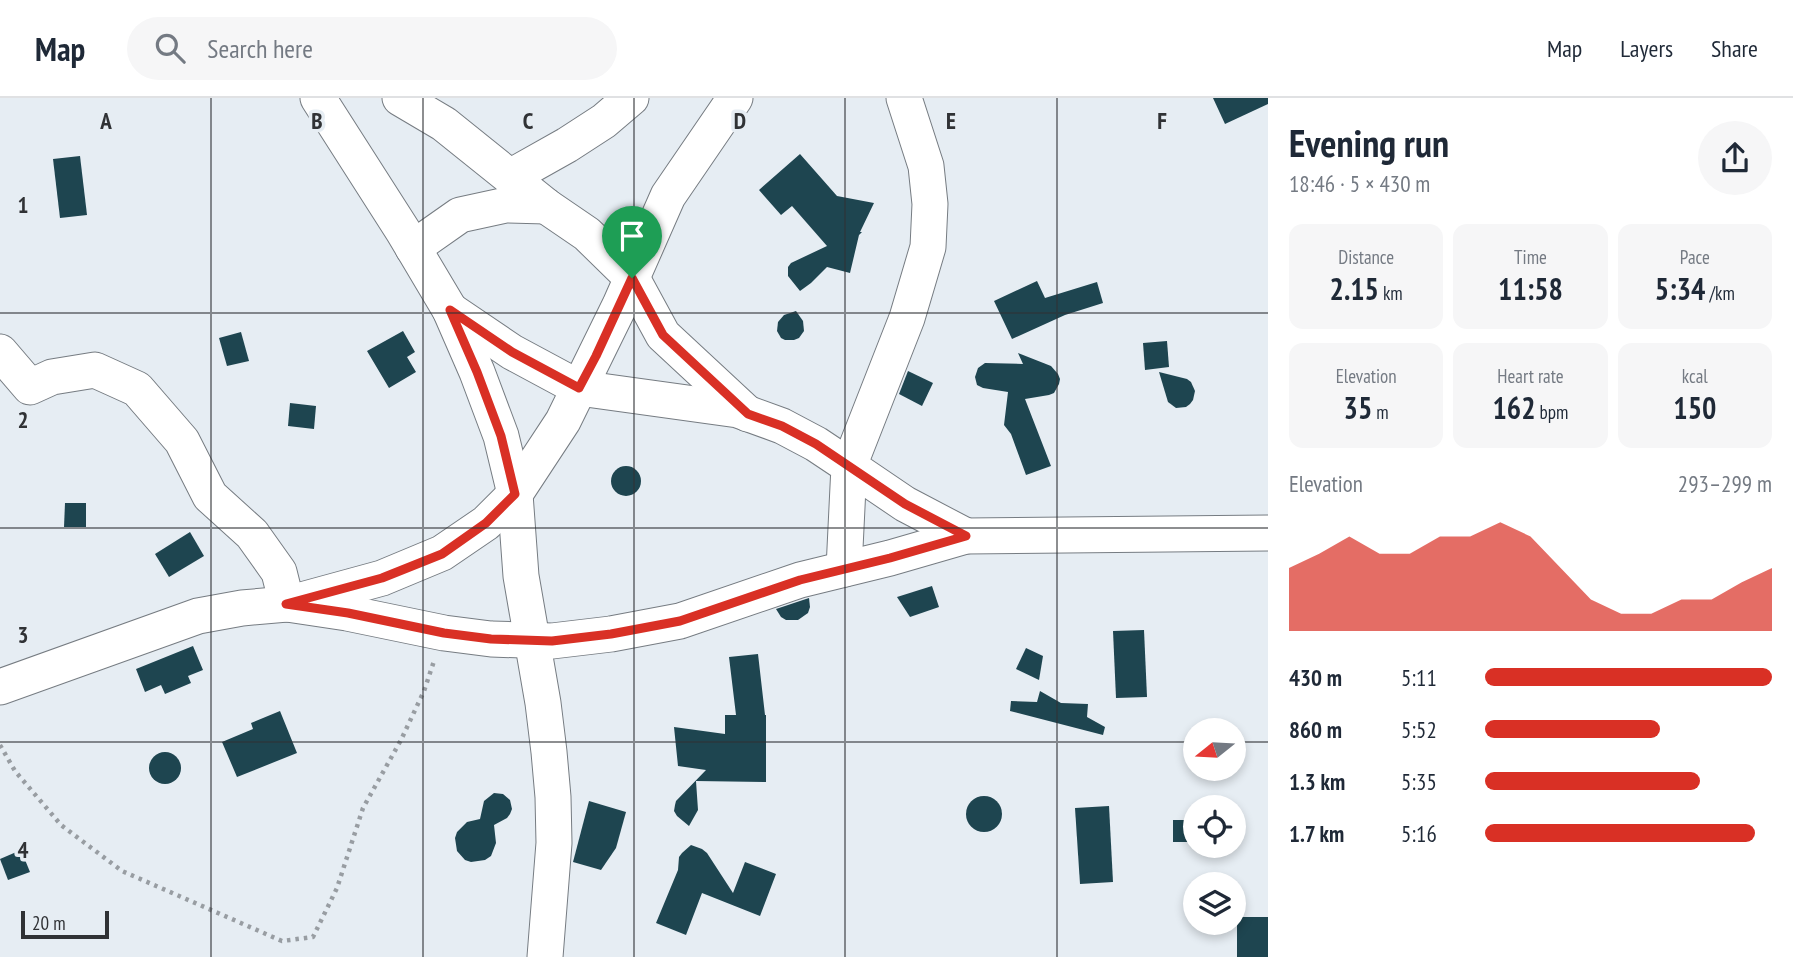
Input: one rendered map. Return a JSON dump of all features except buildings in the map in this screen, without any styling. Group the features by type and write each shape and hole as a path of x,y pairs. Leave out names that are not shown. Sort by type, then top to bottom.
{"street":[{"path":"318,98 450,310 501,436 515,494 521,576 543,703 553,797 554,843 545,957"},
{"path":"400,98 443,124 546,206 587,234 632,278 663,335 748,414"},
{"path":"510,177 586,133 631,98"},
{"path":"0,687 198,616 286,604 382,578 442,554 486,523 515,494 563,421 596,356 668,196 735,98"},
{"path":"844,569 849,466 911,308 928,247 930,204 926,166 904,98"},
{"path":"413,248 460,215 506,205 546,206"},
{"path":"450,310 512,352 579,388 738,410 793,432 816,444 905,504 966,536"},
{"path":"0,352 30,387 52,377 95,370 137,389 181,441 210,496 252,534 279,572 286,604"},
{"path":"286,604 348,613 444,633 552,641 611,634 680,621 800,580 966,536 1268,533"}],"path":[{"path":"0,745 15,771 61,825 122,871 282,941 313,937 337,888 363,808 401,740 424,691 444,633"}],"route":[{"path":"632,278 663,335 748,414 782,426 816,444 905,504 966,536 800,580 680,621 611,634 552,641 491,639 444,633 348,613 286,604 382,578 442,554 486,523 515,494 501,436 450,310 512,352 579,388 632,278"}]}
